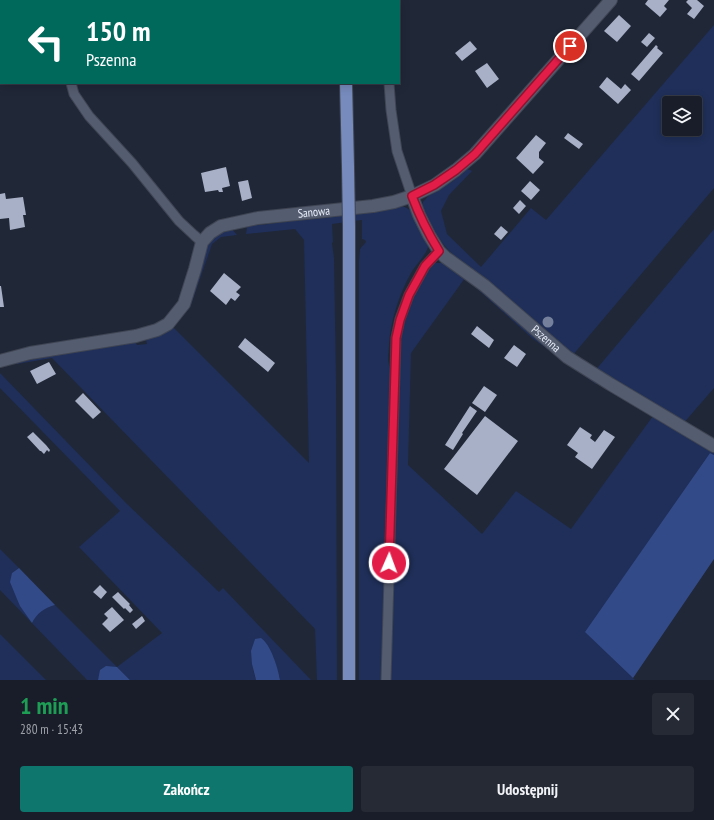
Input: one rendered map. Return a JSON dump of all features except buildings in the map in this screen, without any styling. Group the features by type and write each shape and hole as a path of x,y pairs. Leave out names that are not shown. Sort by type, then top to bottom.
{"main road":[{"path":"346,84 349,226 348,680"}],"street":[{"name":"Sanowa","path":"202,242 216,228 227,224 258,218 373,206 394,202 412,196 434,185 456,170 475,154 611,0"},
{"name":"Pszenna","path":"412,196 429,235 439,251 449,260 485,286 567,357 714,446"},
{"path":"0,360 30,353 136,336 157,330 168,324 184,304 202,242"}],"lane":[{"path":"71,84 74,94 89,116 132,163 180,221 202,242"},
{"path":"389,84 397,151 412,196"},
{"path":"386,680 396,338 400,320 409,295 425,266 439,251"}],"shaded area":[{"path":"714,25 714,188 572,356 458,260 444,245 431,227 422,206 423,202 430,194 453,181 467,169 472,171 449,195 441,211 447,234 481,267 531,208 546,220"},
{"path":"398,206 409,209 412,212 428,247 425,254 411,273 396,307 389,344 388,359 390,371 382,680 359,680 359,261 360,249 366,242 362,239 361,220 332,224 336,382 337,680 317,680 315,629 52,358 17,364 18,360 133,340 137,345 147,344 146,339 171,325 309,463 304,240 295,229 246,234 247,228 249,223 261,225"},
{"path":"230,227 237,235 221,237 212,244 190,308 187,307 209,240"},
{"path":"714,229 714,388 682,425 594,372"},
{"path":"434,263 443,263 467,277 596,382 596,384 532,338 465,278 411,353 408,465 482,534 516,491 571,529 653,416 714,452 714,455 710,453 586,632 635,680 389,680 400,351 403,328 409,306 420,280"},
{"path":"0,373 126,503 219,592 223,588 311,680 280,680 272,654 255,639 252,660 256,680 130,680 117,667 162,633 79,547 120,511 0,388"},
{"path":"710,453 714,455 714,559 633,678 585,632"},
{"path":"0,549 19,568 12,573 32,623 41,611 55,605 117,667 98,678 98,680 87,680 0,590"},
{"path":"19,568 55,605 41,611 32,623 20,606 10,582 12,573"},
{"path":"0,634 46,680 0,680"},
{"path":"261,638 265,641 271,651 276,663 280,680 256,680 252,664 251,651 255,639"},
{"path":"106,666 117,667 130,680 98,680 100,670"}],"route":[{"path":"389,563 396,338 400,320 409,295 425,266 439,251 419,215 412,196 434,185 456,170 475,154 570,46"}]}
